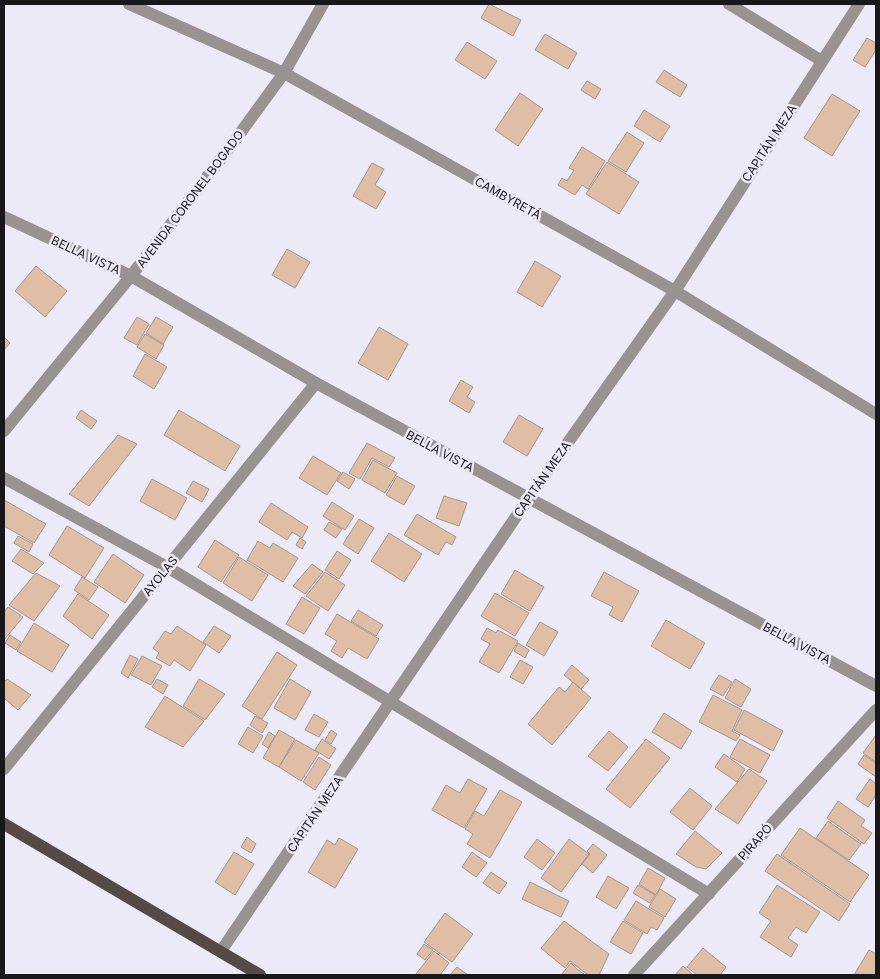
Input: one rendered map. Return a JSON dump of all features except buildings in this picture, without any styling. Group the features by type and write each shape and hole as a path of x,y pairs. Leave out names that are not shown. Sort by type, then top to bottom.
{"main road":[{"path":"4,824 260,975"}],"street":[{"name":"CAMBYRETÁ","path":"129,4 284,73 674,290 876,414"},
{"name":"AVENIDA CORONEL BOGADO","path":"4,431 131,276 284,73 323,4"},
{"path":"730,4 822,60"},
{"name":"CAPITÁN MEZA","path":"221,952 528,499 674,290 859,4"},
{"name":"BELLA VISTA","path":"4,217 131,276 316,383 876,686"},
{"name":"AYOLAS","path":"4,769 316,383"},
{"path":"4,478 167,567 709,894"},
{"name":"PIRAPÓ","path":"634,975 876,710"}]}
